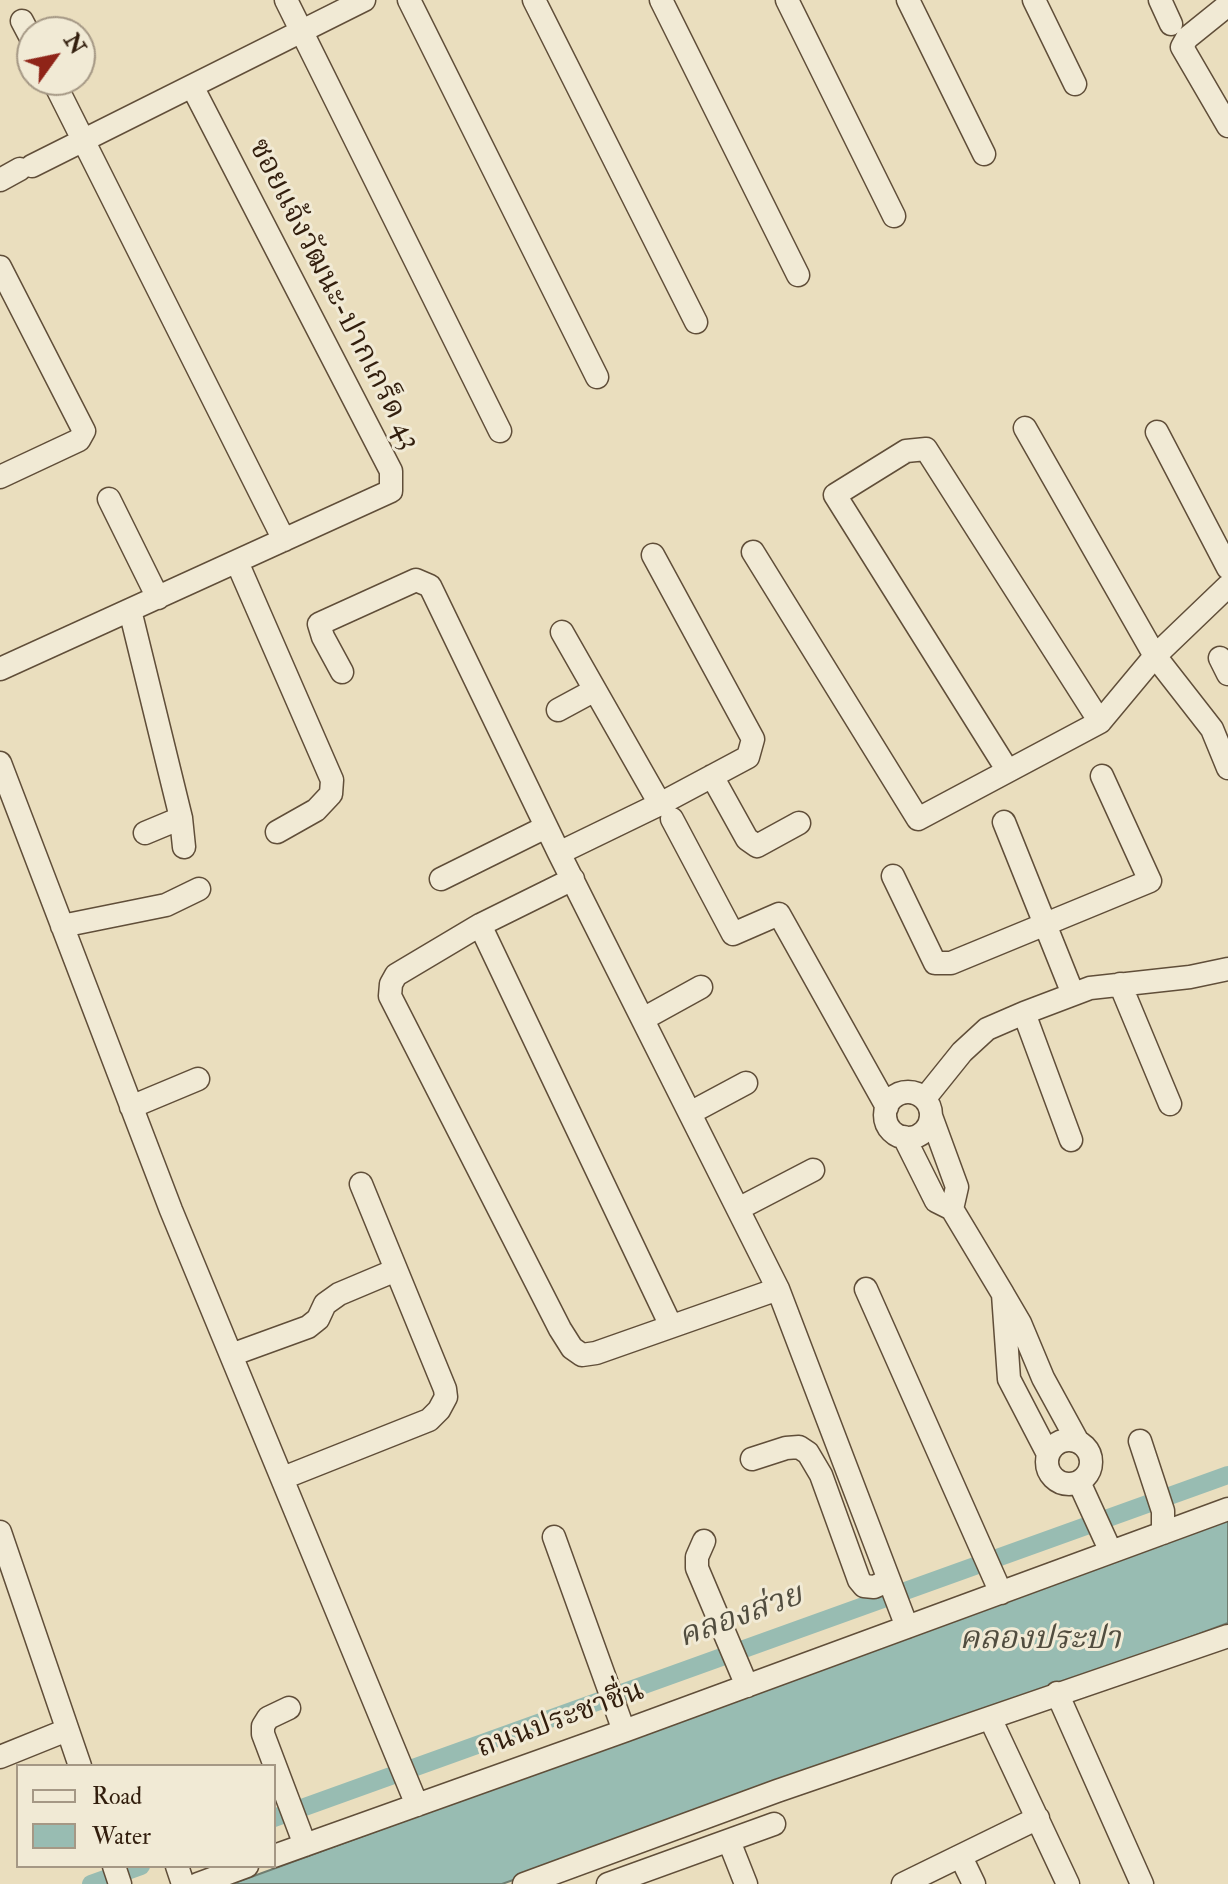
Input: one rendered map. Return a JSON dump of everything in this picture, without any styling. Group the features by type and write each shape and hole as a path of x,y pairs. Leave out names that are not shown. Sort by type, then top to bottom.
{"street":[{"path":"286,0 500,431"},
{"path":"17,172 193,88 364,0"},
{"path":"409,0 597,377"},
{"path":"534,0 696,322"},
{"path":"661,0 798,275"},
{"path":"787,0 894,216"},
{"path":"908,0 984,154"},
{"path":"1034,0 1075,84"},
{"path":"1160,0 1171,24"},
{"path":"1228,5 1187,38 1182,47 1228,126"},
{"name":"ซอยแจ้งวัฒนะ-ปากเกร็ด 43","path":"2,664 158,598 391,491 391,471 193,88"},
{"path":"61,96 284,540"},
{"path":"0,267 84,431 79,440 0,477"},
{"path":"1025,428 1155,656 1212,729 1226,758"},
{"path":"1157,432 1228,568"},
{"path":"1008,771 835,495 906,451 926,449 1100,722"},
{"path":"109,499 158,598"},
{"path":"753,552 918,819 1100,722 1155,656 1228,586"},
{"path":"559,853 666,812 712,776 748,757 753,739 653,555"},
{"path":"237,562 332,780 331,794 316,810 277,832"},
{"path":"342,672 319,624 416,580 430,586 546,827 778,1289 904,1618"},
{"path":"130,610 181,818 184,847"},
{"path":"562,632 733,934 779,914 887,1107 886,1122 890,1129 904,1137 936,1201 952,1209 1003,1294 1020,1323 1043,1378 1078,1442 1089,1452 1088,1474 1079,1482 1070,1484 1056,1480 1048,1468 1048,1454 1009,1379 1003,1294"},
{"path":"558,710 595,690"},
{"path":"0,763 131,1107 414,1796"},
{"path":"712,776 747,839 757,846 799,823"},
{"path":"893,876 935,963 951,963 1150,881 1102,776"},
{"path":"145,833 181,818"},
{"path":"1004,822 1073,994"},
{"path":"441,879 546,827"},
{"path":"573,879 480,925 396,975 390,996 572,1348 582,1355 596,1353 778,1289"},
{"path":"62,926 166,905 199,889"},
{"path":"480,925 671,1326"},
{"path":"904,1137 919,1135 929,1125 928,1107 962,1052 987,1029 1090,988 1190,977 1228,969"},
{"path":"1120,984 1170,1104"},
{"path":"643,1019 701,987"},
{"path":"1024,1013 1071,1140"},
{"path":"131,1107 198,1079"},
{"path":"690,1113 746,1083"},
{"path":"887,1107 904,1092 912,1092 928,1107 957,1187 952,1209"},
{"path":"738,1209 813,1170"},
{"path":"283,1478 429,1420 446,1397 361,1184"},
{"path":"231,1355 308,1327 318,1319 325,1304 339,1294 396,1270"},
{"path":"866,1289 998,1585"},
{"path":"1048,1454 1063,1440 1078,1442"},
{"path":"1140,1441 1163,1522"},
{"path":"752,1459 786,1448 799,1447 808,1453 821,1475 859,1580 864,1586 874,1587 888,1578"},
{"path":"1079,1482 1107,1544"},
{"name":"ถนนประชาชื่น","path":"276,1855 302,1837 998,1585 1163,1522 1228,1509"},
{"path":"0,1532 79,1764"},
{"path":"554,1537 621,1722"},
{"path":"704,1541 697,1557 697,1568 743,1678"},
{"path":"524,1884 777,1791 1228,1636"},
{"path":"1057,1693 1142,1884"},
{"path":"275,1764 263,1726 268,1718 289,1708"},
{"path":"990,1718 1068,1884"},
{"path":"0,1757 67,1730"},
{"path":"276,1767 302,1837"},
{"path":"903,1884 1038,1818"},
{"path":"608,1884 774,1824"},
{"path":"729,1841 746,1884"},
{"path":"961,1857 974,1884"},
{"path":"198,1884 242,1868"}],"water":[{"name":"คลองประปา","path":"1228,1520 1228,1623 1057,1687 502,1884 232,1884"}],"waterway":[{"name":"คลองส่วย","path":"276,1817 1228,1475"},
{"name":"คลองส่วย","path":"91,1884 135,1868"}]}
